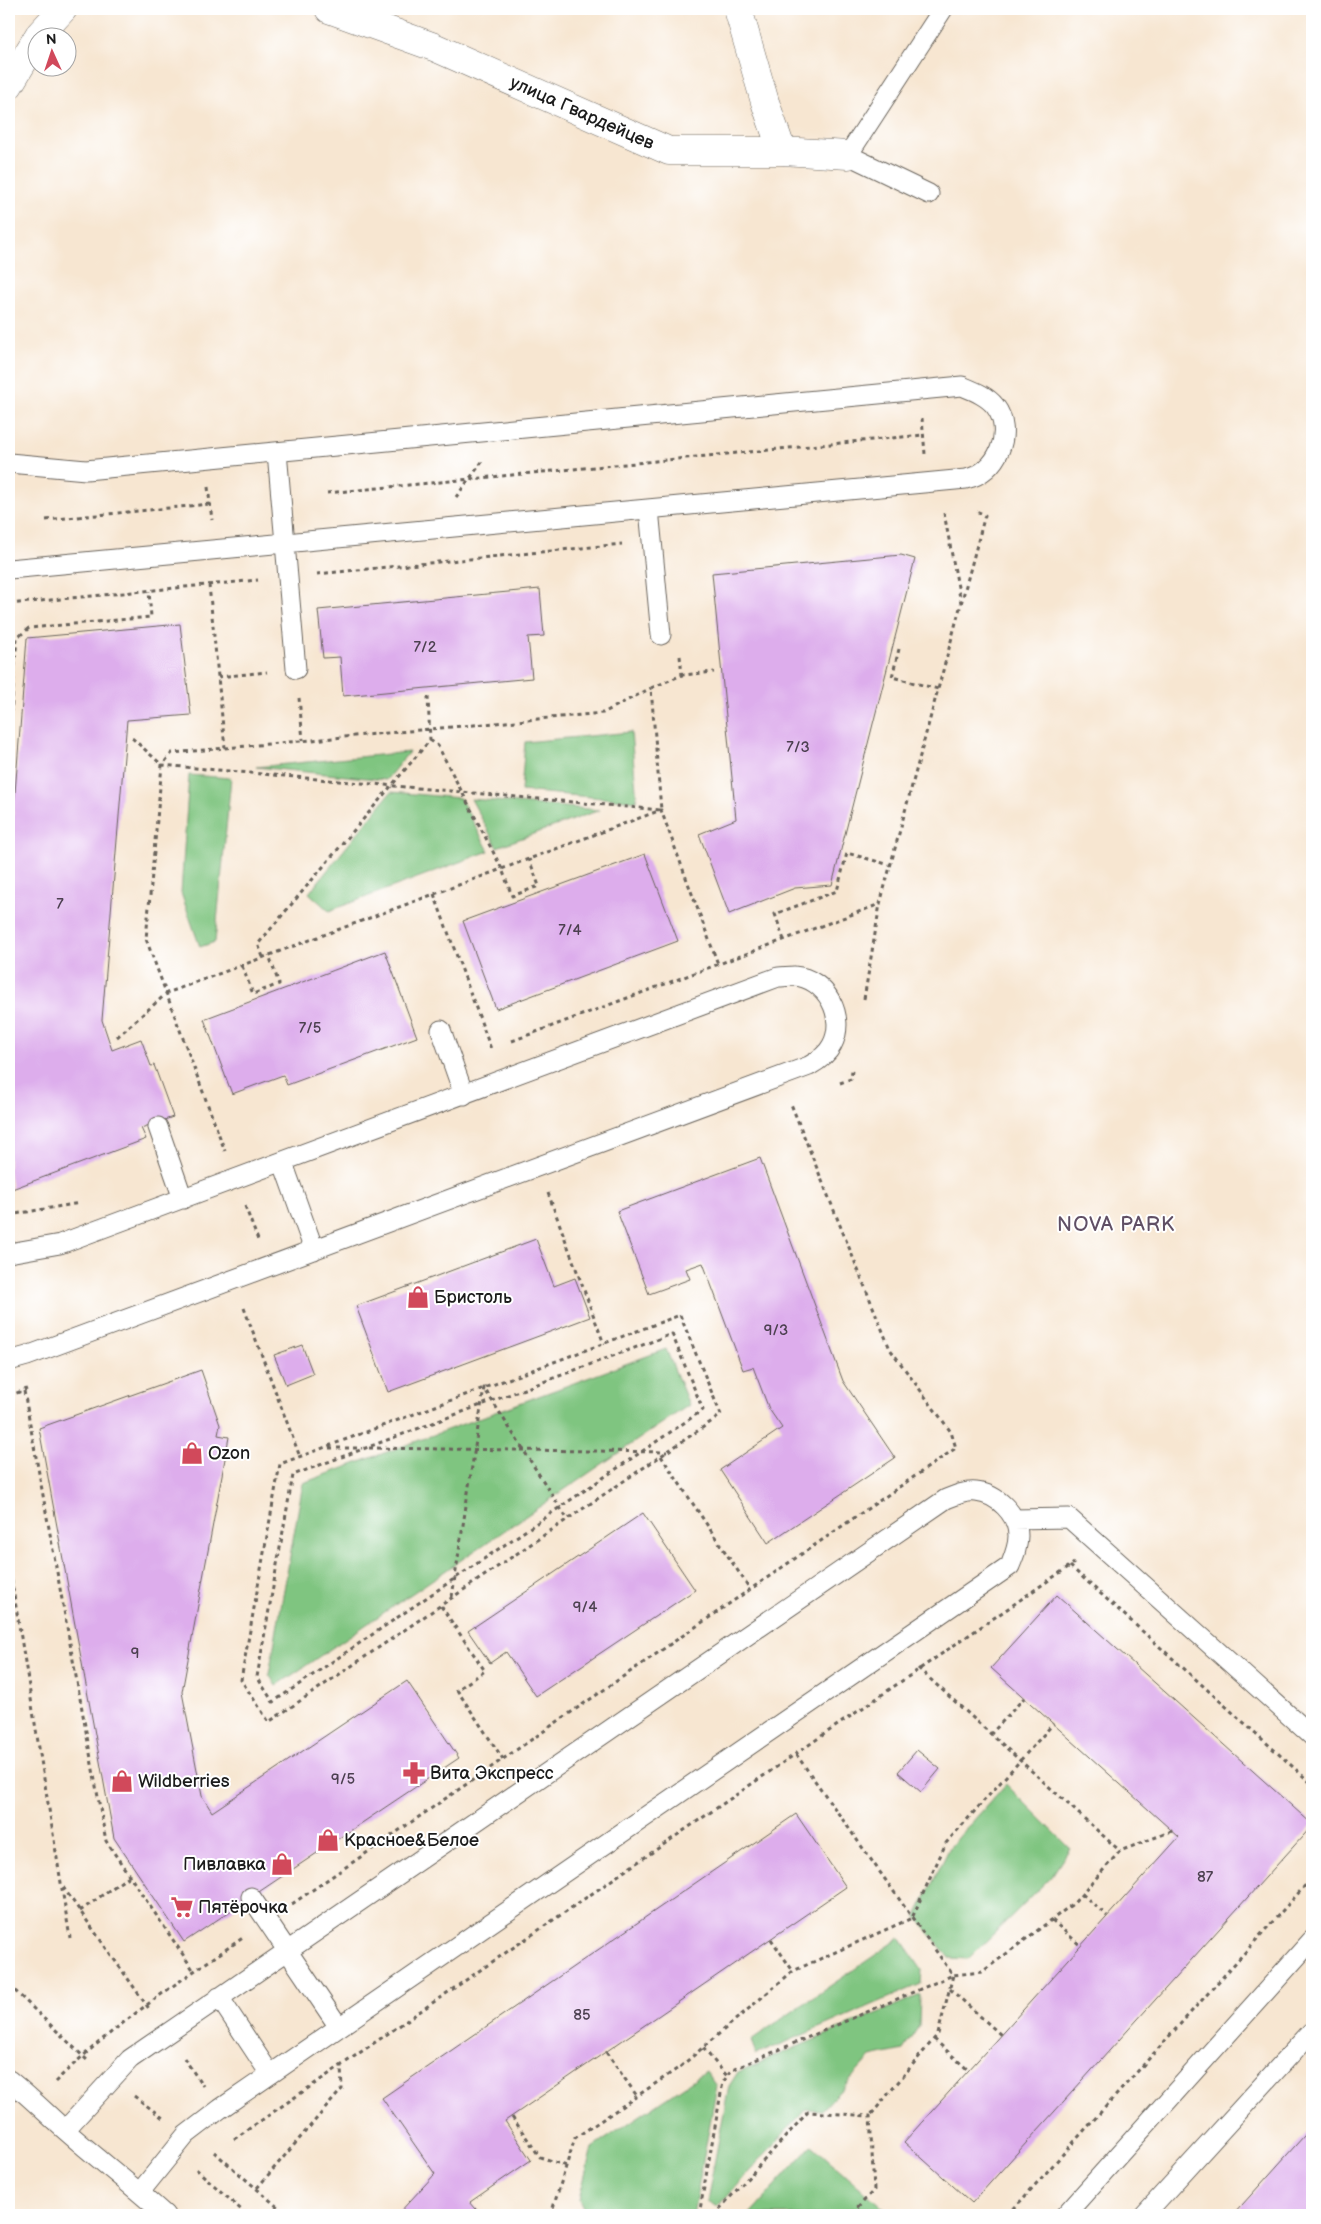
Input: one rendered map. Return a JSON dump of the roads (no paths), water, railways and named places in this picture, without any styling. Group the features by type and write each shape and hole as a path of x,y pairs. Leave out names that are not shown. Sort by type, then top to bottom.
{"street":[{"path":"9,85 39,35 63,9"},
{"name":"улица Гвардейцев","path":"329,9 434,47 669,151 782,151 848,156"},
{"path":"738,9 765,102 782,151"}],"lane":[{"path":"929,194 848,156 943,9"},
{"path":"9,464 86,470 962,386 982,394 994,404 1004,426 1002,445 998,456 983,472 970,478 215,551 9,569"},
{"path":"277,452 296,669"},
{"path":"649,509 661,635"},
{"path":"9,1253 60,1244 283,1163 778,977 794,976 818,984 827,994 836,1014 836,1028 832,1045 819,1060 809,1066 27,1356 9,1361"},
{"path":"441,1030 464,1095"},
{"path":"158,1127 183,1199"},
{"path":"283,1163 314,1250"},
{"path":"65,2130 130,2059 946,1499 961,1493 977,1492 992,1496 1005,1506 1014,1519 1018,1534 1016,1550 1010,1566 220,2109 180,2141 140,2192"},
{"path":"1014,1519 1069,1518 1312,1736"},
{"path":"251,1897 339,2027"},
{"path":"1065,2215 1312,1940"},
{"path":"219,1997 270,2074"},
{"path":"1144,2215 1312,2031"},
{"path":"9,2080 165,2215"}],"place":[{"name":"Бристоль","path":"418,1297"},
{"name":"Ozon","path":"192,1453"},
{"name":"Вита Экспресс","path":"414,1773"},
{"name":"Wildberries","path":"122,1781"},
{"name":"Красное&Белое","path":"328,1840"},
{"name":"Пивлавка","path":"282,1864"},
{"name":"Пятёрочка","path":"182,1907"}],"district":[{"name":"NOVA PARK","path":"1116,1225"}]}
